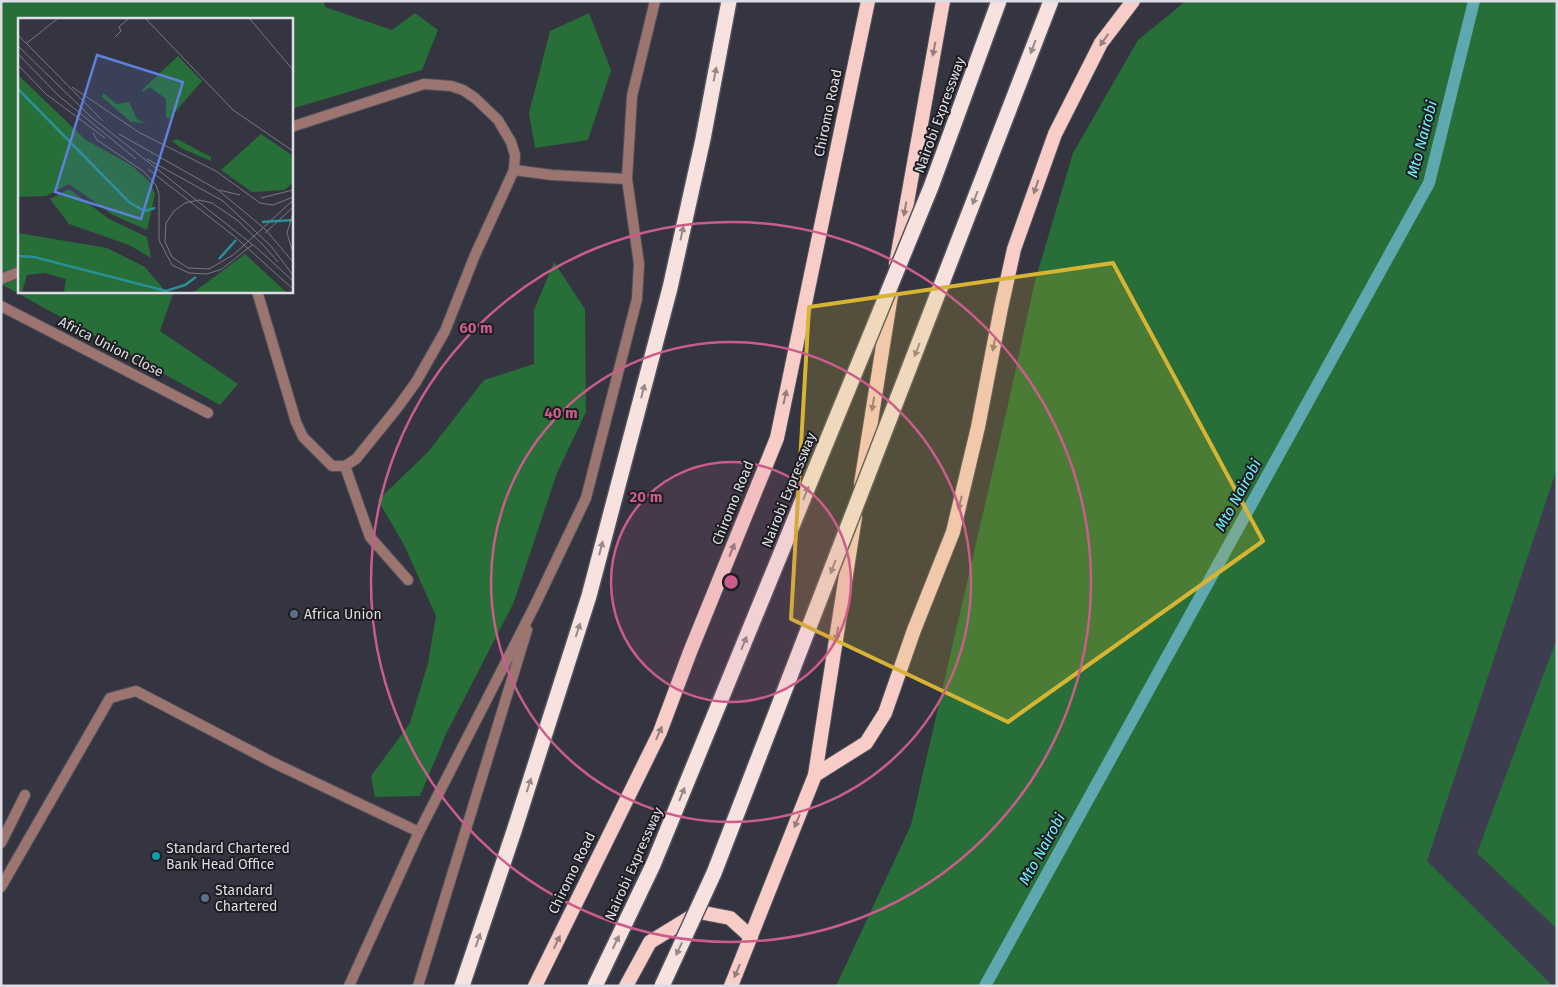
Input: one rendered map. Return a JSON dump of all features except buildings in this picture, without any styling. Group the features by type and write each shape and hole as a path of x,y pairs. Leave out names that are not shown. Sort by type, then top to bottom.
{"highway":[{"path":"462,986 589,596 670,288 703,139 729,1"},
{"name":"Chiromo Road","path":"535,986 660,732 690,652 777,438 868,1"},
{"path":"731,986 815,775 886,322 916,143 943,1"},
{"name":"Nairobi Expressway","path":"595,986 653,865 931,187 999,1"},
{"path":"662,986 718,863 1051,1"},
{"path":"815,775 866,742 886,713 914,630 953,532 978,427 1014,249 1055,134 1101,43 1133,1"},
{"path":"626,986 650,942 699,912 730,918 751,937"}],"lane":[{"path":"349,986 419,832 535,605 586,498 637,299 639,264 628,179 632,96 655,1"},
{"path":"257,292 296,422 303,437 332,466 345,466 356,459 398,407 420,375 445,332 475,255 514,170 515,154 511,142 498,120 475,98 463,90 451,86 424,84 292,127"},
{"path":"514,170 552,175 628,179"},
{"path":"1,279 18,272"},
{"name":"Africa Union Close","path":"1,306 208,413"},
{"path":"345,466 370,537 408,580"},
{"path":"418,986 535,605"},
{"path":"1,887 110,698 136,692 272,762 419,832"},
{"path":"1,844 24,795"}],"highlighted area":[{"path":"1113,263 1263,541 1008,722 791,619 809,307"}],"shaded area":[{"path":"1557,379 1557,986 1289,986"}],"green space":[{"path":"1,1 324,1 325,7 392,30 415,13 438,30 422,70 292,109 292,18 18,18 18,292 174,292 160,331 238,384 220,405 1,284"},
{"path":"1186,1 1557,1 1557,468 1427,861 1553,986 836,986 911,825 1035,281 1073,153 1138,40"},
{"path":"589,13 611,70 588,140 535,148 529,113 550,31"},
{"path":"554,262 585,309 586,412 557,473 513,604 446,734 420,796 375,797 371,776 410,723 428,663 436,616 404,545 378,500 428,452 484,380 534,364 534,310"},
{"path":"1557,638 1557,929 1477,853"}],"waterway":[{"name":"Mto Nairobi","path":"985,986 1429,183 1474,1"}],"place":[{"name":"Africa Union","path":"294,614"},
{"name":"Standard Chartered Bank Head Office","path":"156,856"},
{"name":"Standard Chartered","path":"205,898"}]}
